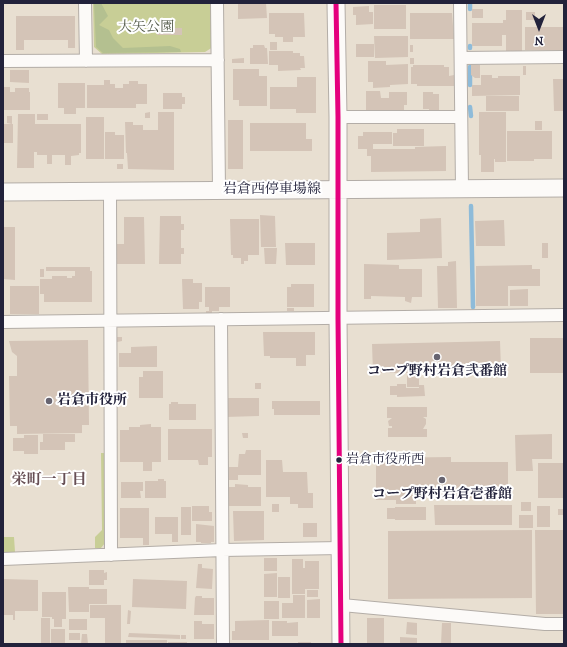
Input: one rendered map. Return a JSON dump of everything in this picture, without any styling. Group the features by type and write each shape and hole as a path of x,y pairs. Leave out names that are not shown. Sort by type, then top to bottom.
{"street":[{"path":"85,3 86,60"},
{"path":"217,3 219,191"},
{"path":"336,3 342,605 341,644"},
{"path":"460,3 462,189"},
{"path":"461,58 564,58"},
{"path":"3,61 218,60"},
{"path":"338,117 462,117"},
{"name":"岩倉西停車場線","path":"3,192 564,188"},
{"path":"110,191 111,555"},
{"path":"3,322 564,315"},
{"path":"221,320 224,644"},
{"path":"3,559 222,550 341,548"},
{"path":"342,605 545,624 564,624"}],"green space":[{"name":"大矢公園","path":"93,3 212,3 213,47 205,52 102,54 94,47"},
{"path":"94,3 101,3 108,16 99,25 109,30 113,38 123,48 170,46 180,49 181,52 103,53 96,47"},
{"path":"101,453 104,453 105,543 101,548 95,548 95,537 102,530"},
{"path":"3,537 14,537 15,552 3,552"}],"building":[{"path":"238,3 266,3 267,18 238,19"},
{"path":"374,5 406,5 406,29 374,29"},
{"path":"369,6 369,12 373,12 373,24 356,25 356,15 353,15 353,7"},
{"path":"472,9 483,9 483,18 472,18"},
{"path":"506,10 522,10 522,51 506,51 506,35 502,35 502,46 472,46 472,23 503,23 503,20 506,20"},
{"path":"526,12 535,12 535,20 526,20"},
{"path":"269,13 304,13 305,37 293,37 293,42 283,42 283,37 275,37 275,34 269,34"},
{"path":"410,13 452,13 454,39 410,39"},
{"path":"16,16 75,16 75,48 68,48 68,40 24,40 24,50 16,50"},
{"path":"525,27 564,27 564,50 525,50"},
{"path":"157,28 182,28 182,35 157,35"},
{"path":"374,36 408,36 408,57 375,58"},
{"path":"270,42 277,42 277,50 270,50"},
{"path":"356,44 374,44 374,57 356,57"},
{"path":"253,45 264,45 265,48 267,48 268,64 250,64 250,48 253,48"},
{"path":"410,45 413,45 413,52 410,52"},
{"path":"269,51 293,51 293,53 300,53 300,56 304,56 305,68 300,68 301,70 278,71 278,65 269,65"},
{"path":"244,58 244,63 232,63 232,59"},
{"path":"410,58 414,58 414,64 410,64"},
{"path":"368,61 386,61 386,65 408,64 408,84 373,88 373,82 368,82"},
{"path":"413,65 444,65 444,67 449,67 449,76 454,75 454,86 417,86 417,84 411,84 411,67 413,67"},
{"path":"471,65 480,65 480,78 475,78 471,75"},
{"path":"523,66 526,66 526,75 523,75"},
{"path":"233,69 259,69 259,76 267,76 267,106 239,106 239,100 233,100"},
{"path":"10,70 29,70 29,83 10,82"},
{"path":"481,75 492,75 492,78 498,78 498,76 520,76 520,95 472,96 472,85 481,85"},
{"path":"297,77 316,77 316,113 296,113 296,109 270,109 270,87 297,87"},
{"path":"553,79 564,79 564,111 554,111"},
{"path":"104,80 110,80 110,84 115,84 115,88 123,88 123,84 129,84 129,81 138,81 138,84 147,84 147,104 136,104 136,108 87,108 87,85 104,85"},
{"path":"58,83 85,83 85,108 76,108 76,114 64,114 64,108 58,108"},
{"path":"3,87 10,87 10,92 15,92 15,88 29,88 30,110 3,110"},
{"path":"366,91 380,91 381,98 389,98 389,92 407,92 407,105 404,105 404,110 401,110 402,113 390,113 390,110 389,113 366,112"},
{"path":"423,92 433,92 433,94 439,94 439,111 429,113 429,109 423,109"},
{"path":"163,93 182,93 182,97 185,97 185,104 182,104 182,109 163,109"},
{"path":"486,96 519,96 519,111 486,111"},
{"path":"150,112 150,118 145,118 145,113"},
{"path":"158,112 174,112 174,170 128,169 125,122 133,122 133,125 143,125 143,130 158,130"},
{"path":"479,112 506,112 506,162 495,162 494,159 494,172 481,172 481,155 479,155"},
{"path":"18,114 35,114 35,124 81,124 81,153 79,153 79,155 71,156 71,165 65,165 65,155 52,155 52,164 47,164 47,155 37,155 37,152 34,152 34,168 17,168"},
{"path":"37,114 48,114 48,120 37,120"},
{"path":"7,116 12,116 12,124 7,123"},
{"path":"86,117 104,117 104,159 86,159"},
{"path":"228,120 243,120 243,169 228,169"},
{"path":"535,121 542,121 542,130 535,130"},
{"path":"250,123 306,123 306,139 312,139 312,151 250,151"},
{"path":"3,124 13,124 13,143 3,143"},
{"path":"397,129 424,129 424,146 393,146 393,133 397,133"},
{"path":"507,131 534,131 534,161 507,161"},
{"path":"534,131 552,131 552,159 534,159"},
{"path":"105,132 115,132 115,135 124,135 124,159 105,159"},
{"path":"363,132 392,132 392,144 373,144 373,149 415,149 415,147 446,146 446,171 371,172 371,156 367,156 367,149 358,149 358,136 363,136"},
{"path":"117,164 123,164 123,169 117,169"},
{"path":"260,215 275,216 276,247 261,247"},
{"path":"160,216 181,216 181,224 184,224 184,230 181,230 181,248 184,248 184,254 181,254 181,264 159,264"},
{"path":"124,217 144,217 145,264 117,264 117,244 124,244"},
{"path":"441,218 442,258 387,260 387,233 420,232 420,219"},
{"path":"230,219 259,219 259,255 248,255 248,261 244,261 244,264 241,264 241,258 233,258 233,255 231,255"},
{"path":"504,220 505,246 476,246 475,221"},
{"path":"4,227 15,227 15,280 3,279"},
{"path":"285,243 315,243 315,265 286,265"},
{"path":"542,243 548,243 548,258 542,258"},
{"path":"264,248 277,248 276,264 265,264"},
{"path":"456,261 457,308 438,308 437,266 448,266 448,262"},
{"path":"364,264 399,265 399,269 422,269 422,297 412,297 411,303 405,301 405,297 371,296 371,299 364,299"},
{"path":"532,265 532,269 540,269 540,286 508,286 508,306 476,306 476,266"},
{"path":"46,267 90,267 90,271 46,271"},
{"path":"40,269 44,269 44,277 40,277"},
{"path":"75,271 92,271 92,302 44,302 44,294 40,294 40,279 52,279 52,276 67,276 67,278 72,278 72,276 75,276"},
{"path":"182,279 193,279 193,283 202,283 202,302 199,302 199,309 183,309"},
{"path":"291,284 314,284 314,307 287,307 287,287 291,287"},
{"path":"10,286 39,286 39,314 10,314"},
{"path":"205,287 230,287 230,307 219,307 219,311 212,311 212,315 206,315 206,311 209,311 209,307 205,307"},
{"path":"528,289 528,306 510,306 510,290"},
{"path":"287,308 294,308 294,311 287,311"},
{"path":"263,332 315,332 315,355 306,355 306,366 296,366 296,358 270,358 270,356 264,356"},
{"path":"116,337 122,337 122,341 117,342"},
{"path":"530,338 564,338 564,373 530,373"},
{"name":"岩倉市役所","path":"88,340 89,425 82,425 82,433 17,434 17,426 10,426 9,376 17,376 17,356 12,352 9,341"},
{"name":"コープ野村岩倉弐番館","path":"500,341 501,370 419,372 419,387 407,387 407,373 373,373 372,344"},
{"path":"157,346 157,367 119,367 119,353 131,353 131,347"},
{"path":"143,371 163,371 163,398 139,398 139,377 143,377"},
{"path":"255,383 261,383 261,389 255,389"},
{"path":"397,384 406,384 406,388 419,388 419,385 424,385 425,396 397,397 397,395 390,395 390,386 397,386"},
{"path":"225,398 259,398 259,416 225,417"},
{"path":"272,401 320,401 320,415 274,415"},
{"path":"171,402 178,402 178,404 196,404 196,420 169,420 169,404 171,404"},
{"path":"387,407 427,407 427,417 423,417 426,419 426,424 423,429 427,429 427,437 388,437 388,428 392,428 392,426 389,426 388,421 392,418 387,418"},
{"path":"151,424 151,427 161,427 161,462 152,462 152,471 143,471 143,462 120,462 120,430 129,430 129,427 140,427 140,425"},
{"path":"168,429 212,429 212,457 208,457 208,465 199,465 198,460 168,460"},
{"path":"242,433 248,433 248,438 243,438"},
{"path":"43,434 75,434 75,442 65,442 65,450 40,450 40,442 43,442"},
{"path":"552,434 552,459 532,459 533,471 516,471 515,435"},
{"path":"24,435 38,435 38,454 24,454 24,451 13,451 13,438 24,438"},
{"path":"246,450 261,450 261,475 238,475 238,480 229,480 229,467 238,467 239,454 245,454"},
{"name":"コープ野村岩倉壱番館","path":"451,457 451,462 508,462 508,498 416,498 416,504 396,504 396,500 376,500 376,458"},
{"path":"266,460 282,460 283,472 307,472 308,493 313,493 313,508 298,508 298,504 290,504 290,497 266,497"},
{"path":"538,463 564,463 564,498 538,498"},
{"path":"158,479 164,479 164,481 166,481 166,498 145,498 145,481 158,481"},
{"path":"121,482 143,482 143,491 140,491 141,498 121,498"},
{"path":"235,484 248,485 248,487 261,487 261,506 229,506 229,487 235,487"},
{"path":"521,502 531,502 531,511 521,511"},
{"path":"272,504 279,504 279,512 272,512"},
{"path":"434,505 512,505 512,525 435,525"},
{"path":"192,506 209,506 209,512 212,512 212,521 192,521"},
{"path":"537,506 550,506 550,527 537,527"},
{"path":"181,507 191,507 191,535 181,535"},
{"path":"426,507 426,520 387,519 387,508"},
{"path":"120,508 149,508 149,545 143,545 143,538 120,538"},
{"path":"558,509 564,509 564,515 558,515"},
{"path":"233,511 264,511 264,540 234,541"},
{"path":"519,515 533,515 533,528 519,528"},
{"path":"155,517 178,517 178,542 172,542 172,534 155,534"},
{"path":"303,523 317,523 317,537 303,537"},
{"path":"196,524 214,526 214,542 196,542"},
{"path":"532,530 532,598 388,599 388,531"},
{"path":"535,530 564,530 564,614 536,614"},
{"path":"264,558 277,558 277,571 264,571"},
{"path":"292,559 303,559 303,568 305,568 305,594 292,594"},
{"path":"305,561 319,561 319,589 305,589"},
{"path":"198,564 202,564 202,568 213,569 212,589 196,588"},
{"path":"89,570 104,570 104,573 107,572 107,580 104,580 104,585 89,585"},
{"path":"277,573 277,597 264,597 264,574"},
{"path":"278,577 290,577 290,598 278,598"},
{"path":"3,579 38,580 38,611 15,611 15,620 13,620 13,615 4,615"},
{"path":"133,579 187,581 186,609 132,607"},
{"path":"68,587 89,587 89,612 69,612"},
{"path":"89,589 107,589 107,604 89,604"},
{"path":"307,590 318,590 318,597 307,597"},
{"path":"42,592 66,592 66,619 62,619 62,627 54,627 54,619 52,619 52,617 42,617"},
{"path":"293,595 305,595 305,618 282,618 282,603 293,603"},
{"path":"196,596 202,596 202,598 214,598 214,615 194,615"},
{"path":"320,599 320,618 307,618 307,600"},
{"path":"264,601 279,601 279,619 264,619"},
{"path":"90,605 121,605 121,644 105,644 105,618 90,618"},
{"path":"128,610 131,611 130,624 127,624"},
{"path":"41,618 50,618 50,644 41,644"},
{"path":"367,618 384,618 384,644 367,644"},
{"path":"69,619 87,619 87,630 69,630"},
{"path":"269,620 269,640 232,640 232,631 235,631 235,621"},
{"path":"194,621 202,621 202,624 214,624 214,639 194,639"},
{"path":"272,621 287,621 287,623 298,622 298,636 272,636"},
{"path":"407,622 417,623 417,635 406,634"},
{"path":"442,623 451,623 451,644 441,644"},
{"path":"51,629 65,629 65,644 51,644"},
{"path":"69,633 80,633 80,640 69,640"},
{"path":"129,633 180,635 180,639 128,637"},
{"path":"82,634 87,634 88,644 81,644"},
{"path":"181,635 186,635 186,639 181,639"},
{"path":"400,637 417,638 417,644 400,644"},
{"path":"126,640 167,640 167,644 126,644"},
{"path":"168,642 187,642 187,644 168,644"},
{"path":"298,642 311,642 311,644 298,644"}],"waterway":[{"path":"470,3 470,9"},
{"path":"470,67 470,85"},
{"path":"470,107 471,116"},
{"path":"471,206 473,307"}],"transit line":[{"path":"336,3 341,644"}],"place":[{"name":"コープ野村岩倉弐番館","path":"437,357"},
{"name":"岩倉市役所","path":"49,401"},
{"name":"岩倉市役所西","path":"339,460"},
{"name":"コープ野村岩倉壱番館","path":"442,480"}],"district":[{"name":"栄町一丁目","path":"49,481"}]}
